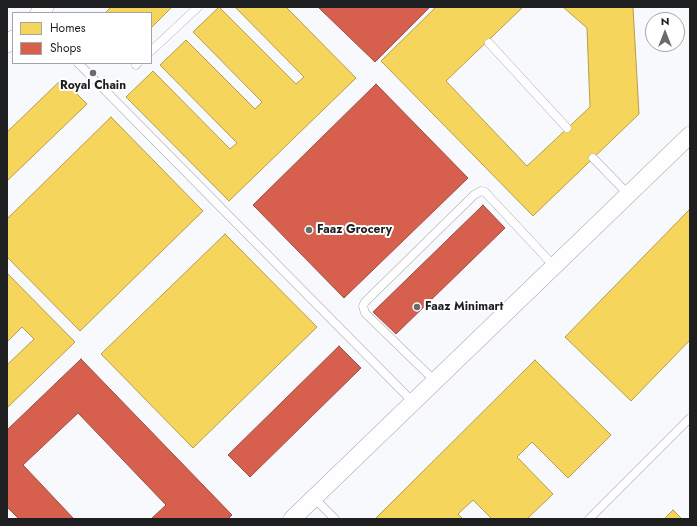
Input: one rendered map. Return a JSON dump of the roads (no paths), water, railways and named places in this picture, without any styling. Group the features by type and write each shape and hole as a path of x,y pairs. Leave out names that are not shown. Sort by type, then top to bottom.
{"street":[{"path":"292,519 690,136"}],"lane":[{"path":"152,50 198,7"},
{"path":"489,43 567,128"},
{"path":"79,64 413,402"},
{"path":"593,158 629,195"},
{"path":"436,381 365,313 363,306 364,302 474,195 481,191 485,192 554,266"},
{"path":"589,519 690,418"},
{"path":"314,498 335,519"}],"place":[{"name":"Royal Chain","path":"93,73"},
{"name":"Faaz Grocery","path":"309,230"},
{"name":"Faaz Minimart","path":"417,307"}]}
